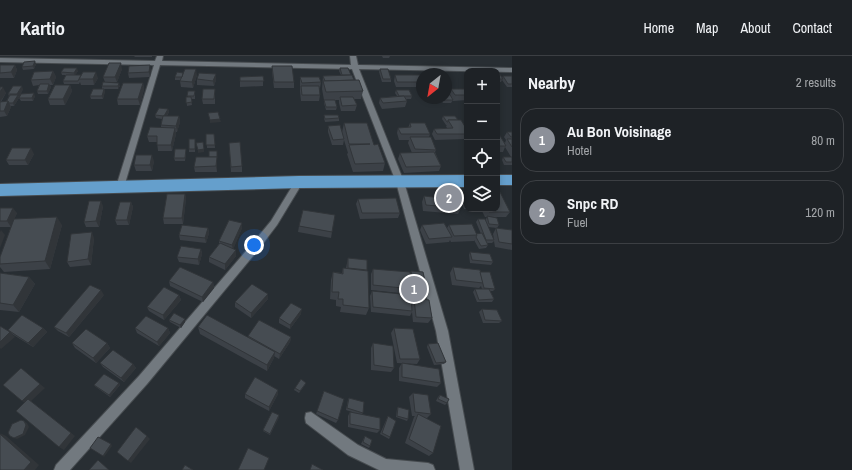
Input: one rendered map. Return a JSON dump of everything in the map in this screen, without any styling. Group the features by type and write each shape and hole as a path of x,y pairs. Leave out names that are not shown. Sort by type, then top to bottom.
{"highway":[{"path":"500,180 512,180"},
{"path":"0,190 299,182 464,181"}],"street":[{"path":"0,60 4,56"},
{"path":"353,56 355,68 400,182 442,331 467,470"},
{"path":"0,60 159,59 355,68 512,70"},
{"path":"120,187 159,59"},
{"path":"61,470 142,380 254,247 274,222 299,182"},
{"path":"311,418 353,450 385,466 428,470"}],"building":[{"path":"35,61 33,66 22,67 24,62"},
{"path":"109,63 121,63 115,77 103,77"},
{"path":"0,65 15,65 11,72 0,73"},
{"path":"150,65 149,72 128,73 129,66"},
{"path":"272,66 292,66 294,82 274,82"},
{"path":"64,68 77,68 74,73 61,72"},
{"path":"340,68 348,68 351,75 342,75"},
{"path":"185,69 196,69 192,82 180,81"},
{"path":"380,69 388,69 391,79 383,79"},
{"path":"53,71 50,79 31,80 34,72"},
{"path":"83,72 96,72 93,79 79,79"},
{"path":"177,72 183,73 182,77 175,77"},
{"path":"199,73 216,74 213,81 197,79"},
{"path":"66,75 81,75 78,81 63,81"},
{"path":"352,75 354,80 325,81 323,76"},
{"path":"395,75 416,75 416,82 397,82"},
{"path":"263,76 264,81 240,81 240,77"},
{"path":"503,76 512,76 512,84 508,84"},
{"path":"300,77 319,77 321,82 302,83"},
{"path":"359,80 363,91 326,92 323,81"},
{"path":"103,82 119,83 118,86 102,86"},
{"path":"123,83 143,83 138,99 117,99"},
{"path":"40,84 49,84 47,91 37,91"},
{"path":"55,85 70,85 63,99 48,99"},
{"path":"13,86 22,86 17,94 8,94"},
{"path":"301,86 319,86 320,95 302,95"},
{"path":"93,89 104,89 102,96 90,96"},
{"path":"203,89 215,89 214,99 202,99"},
{"path":"452,89 464,89 464,95 455,95"},
{"path":"396,90 409,90 412,96 399,96"},
{"path":"188,91 195,91 194,96 187,96"},
{"path":"34,93 32,98 19,98 21,94"},
{"path":"10,95 18,95 13,103 9,103 8,101 6,102"},
{"path":"404,96 407,101 383,103 380,98"},
{"path":"186,97 191,97 192,102 186,103"},
{"path":"340,97 353,97 357,105 342,106"},
{"path":"324,100 335,100 337,107 326,107"},
{"path":"8,101 4,111 0,111 0,102"},
{"path":"159,108 168,109 164,116 155,115"},
{"path":"218,112 220,119 210,120 208,113"},
{"path":"324,115 338,115 339,118 325,119"},
{"path":"163,116 179,116 176,126 161,125"},
{"path":"443,116 455,116 458,120 448,120 447,122"},
{"path":"448,120 461,120 464,125 464,134 437,134 434,129 453,128"},
{"path":"344,123 367,123 374,145 378,144 385,163 355,164 349,145 370,144 349,144"},
{"path":"410,123 425,123 430,134 401,134 398,128 411,127"},
{"path":"340,125 344,139 333,140 328,126"},
{"path":"150,127 175,128 171,145 157,145 157,136 147,136"},
{"path":"507,132 512,132 512,137 511,137"},
{"path":"206,134 214,134 215,145 206,145"},
{"path":"500,136 506,146 500,146"},
{"path":"410,137 431,137 436,150 415,149"},
{"path":"189,139 195,139 195,149 189,149"},
{"path":"507,139 512,139 512,147"},
{"path":"203,142 204,149 198,150 196,143"},
{"path":"240,142 242,166 231,167 229,143"},
{"path":"12,148 31,148 25,160 6,160"},
{"path":"175,149 186,149 185,158 174,158"},
{"path":"209,151 217,151 217,157 209,157"},
{"path":"434,152 441,166 406,167 400,153"},
{"path":"136,155 152,155 150,165 134,165"},
{"path":"196,157 217,157 216,166 194,167"},
{"path":"503,157 512,157 512,162 506,162"},
{"path":"500,192 510,212 500,212"},
{"path":"167,194 185,194 182,218 163,218"},
{"path":"460,194 464,194 464,204"},
{"path":"424,196 459,200 461,208 426,205"},
{"path":"396,198 400,213 362,213 358,199"},
{"path":"89,201 101,201 96,221 84,222"},
{"path":"120,202 131,202 127,220 115,220"},
{"path":"0,208 13,208 7,221 0,221"},
{"path":"303,210 335,215 332,232 299,226"},
{"path":"487,216 497,218 499,225 489,224"},
{"path":"57,217 45,261 0,264 0,257 14,219"},
{"path":"478,219 485,219 494,240 486,240"},
{"path":"229,220 242,223 232,245 219,241"},
{"path":"444,223 452,237 429,239 422,225"},
{"path":"472,224 477,235 454,236 449,225"},
{"path":"182,225 208,228 205,238 179,235"},
{"path":"496,228 512,230 512,244 499,242"},
{"path":"92,232 88,259 67,262 71,234"},
{"path":"482,233 488,245 481,246 476,237 476,234"},
{"path":"220,243 236,250 225,264 209,257"},
{"path":"181,246 201,249 198,259 177,257"},
{"path":"470,252 490,254 493,262 472,260"},
{"path":"348,258 367,260 367,270 348,268"},
{"path":"180,267 213,282 202,297 169,281"},
{"path":"453,267 480,270 483,283 456,280"},
{"path":"343,268 368,271 369,308 343,305 343,299 338,299 339,292 332,292 333,272 343,274"},
{"path":"373,269 410,272 412,289 373,285"},
{"path":"411,271 423,272 427,290 414,289"},
{"path":"480,272 490,272 495,289 484,288"},
{"path":"0,273 29,277 13,305 0,303"},
{"path":"252,284 268,294 251,313 235,302"},
{"path":"90,285 101,290 66,333 54,327"},
{"path":"164,287 179,295 163,315 147,307"},
{"path":"475,289 489,289 494,299 479,300"},
{"path":"372,291 411,295 412,311 373,307"},
{"path":"414,298 429,300 432,318 416,317"},
{"path":"291,303 302,309 290,325 279,318"},
{"path":"482,309 497,310 502,321 485,320"},
{"path":"174,313 185,319 180,325 169,320"},
{"path":"22,315 43,328 28,343 8,330"},
{"path":"207,315 275,352 267,365 198,327"},
{"path":"146,316 168,328 157,342 135,328"},
{"path":"259,320 291,337 280,354 248,336"},
{"path":"0,326 10,332 0,342"},
{"path":"394,328 413,329 420,359 400,359"},
{"path":"86,329 107,343 93,358 72,343"},
{"path":"373,343 393,346 394,368 374,365"},
{"path":"438,343 446,362 436,363 428,344"},
{"path":"113,350 133,364 121,378 100,363"},
{"path":"402,363 439,369 441,383 402,377"},
{"path":"21,368 40,384 22,401 3,385"},
{"path":"104,374 119,383 109,395 94,385"},
{"path":"255,377 278,390 269,407 245,394"},
{"path":"301,379 306,383 300,391 295,388"},
{"path":"324,391 344,399 338,420 317,411"},
{"path":"413,393 428,395 431,414 415,412"},
{"path":"440,395 449,399 447,403 438,399"},
{"path":"349,398 364,402 363,413 347,408"},
{"path":"28,399 71,433 59,447 16,411"},
{"path":"398,407 409,410 408,419 397,416"},
{"path":"272,412 279,415 270,434 263,430"},
{"path":"350,412 380,418 380,430 350,424"},
{"path":"418,414 441,426 433,453 409,439"},
{"path":"388,416 396,421 390,437 382,433"},
{"path":"21,420 24,421 26,425 23,434 14,438 10,436 8,433 12,424"},
{"path":"136,427 147,436 128,461 117,452"},
{"path":"0,434 31,462 24,470 0,470"},
{"path":"365,436 372,440 370,446 363,442"},
{"path":"98,437 111,444 103,456 90,448"},
{"path":"248,448 269,458 264,470 238,470"},
{"path":"98,460 109,470 89,470"},
{"path":"312,464 323,470 310,470"},
{"path":"185,465 193,470 182,470"}],"place":[{"name":"Snpc RD","path":"449,198"},
{"name":"Au Bon Voisinage","path":"414,289"}]}
